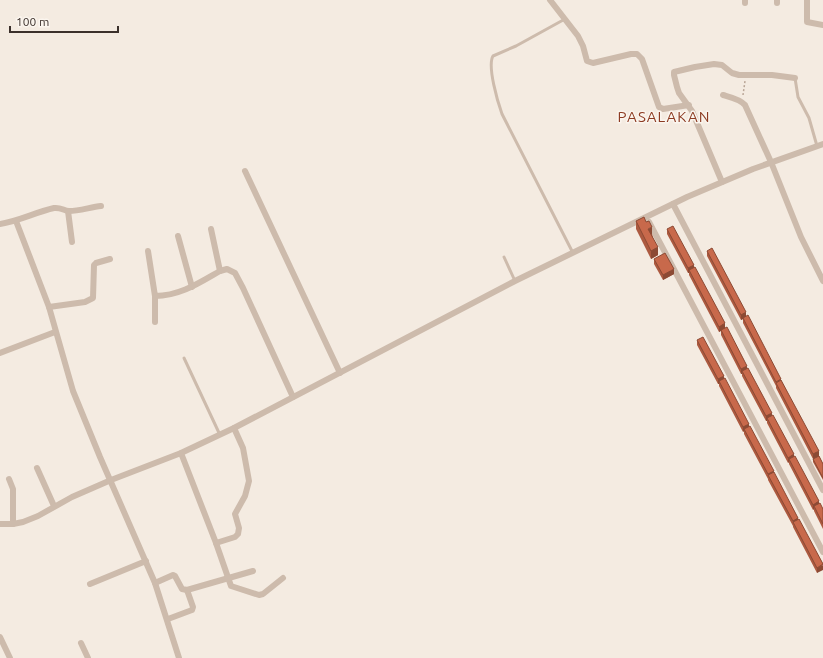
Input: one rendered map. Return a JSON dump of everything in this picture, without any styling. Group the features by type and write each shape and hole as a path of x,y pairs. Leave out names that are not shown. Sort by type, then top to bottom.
{"street":[{"path":"550,0 578,36 587,60 593,63 631,54 637,54 642,59 659,108 663,109 689,105"},
{"path":"807,0 807,22 823,26"},
{"path":"722,182 689,105 677,87 674,74 676,72 695,67 714,64 722,65 732,73 746,76 772,75 795,78"},
{"path":"723,95 743,103 771,162 801,237 823,281"},
{"path":"0,524 13,524 38,516 72,497 181,453 220,435 516,281 646,217 722,182 771,162 820,145"},
{"path":"245,171 340,373"},
{"path":"673,204 823,490"},
{"path":"0,224 16,221 56,208 61,208 68,211 100,206"},
{"path":"68,211 72,242"},
{"path":"646,217 823,552"},
{"path":"16,221 49,307 74,391 92,438 155,583 168,619 178,657"},
{"path":"211,229 220,270"},
{"path":"178,236 192,287"},
{"path":"148,251 155,296 155,322"},
{"path":"49,307 85,302 93,298 95,279 94,264 96,262 110,259"},
{"path":"155,296 174,294 192,287 220,270 231,270 235,273 243,288 293,397"},
{"path":"0,353 56,332"},
{"path":"216,543 235,537 238,534 239,528 235,516 245,496 249,481 244,448 234,428"},
{"path":"181,453 231,586 263,594 283,578"},
{"path":"37,468 54,506"},
{"path":"9,479 13,489 13,524"},
{"path":"90,584 146,561"},
{"path":"155,583 173,575 182,588 187,590 253,571"},
{"path":"168,619 192,610 193,607 187,590"},
{"path":"0,636 10,658"},
{"path":"81,643 88,658"}],"lane":[{"path":"565,19 516,46 493,56 491,64 497,101 502,114 573,253"},
{"path":"795,78 798,96 820,145"},
{"path":"504,257 516,281"},
{"path":"184,358 220,435"}],"path":[{"path":"743,103 746,76"}],"building":[{"path":"644,217 646,222 649,221 652,227 648,229 658,247 651,251 636,221"},
{"path":"673,226 694,265 688,268 667,229"},
{"path":"712,248 746,312 741,315 707,251"},
{"path":"665,253 674,269 663,275 654,259"},
{"path":"695,267 725,323 719,327 689,270"},
{"path":"748,315 781,379 776,382 743,318"},
{"path":"727,327 747,366 741,369 721,330"},
{"path":"703,337 724,376 718,379 697,340"},
{"path":"748,368 772,413 766,416 742,371"},
{"path":"725,378 749,424 743,427 719,381"},
{"path":"781,380 819,451 813,454 776,383"},
{"path":"773,415 794,454 788,458 767,418"},
{"path":"750,426 774,471 768,474 744,429"},
{"path":"795,456 819,501 813,505 789,459"},
{"path":"819,456 823,464 823,478 813,459"},
{"path":"774,472 798,518 793,521 768,475"},
{"path":"820,503 823,509 823,524 814,506"},
{"path":"799,519 823,564 817,568 793,522"}],"district":[{"name":"PASALAKAN","path":"664,116"}]}
